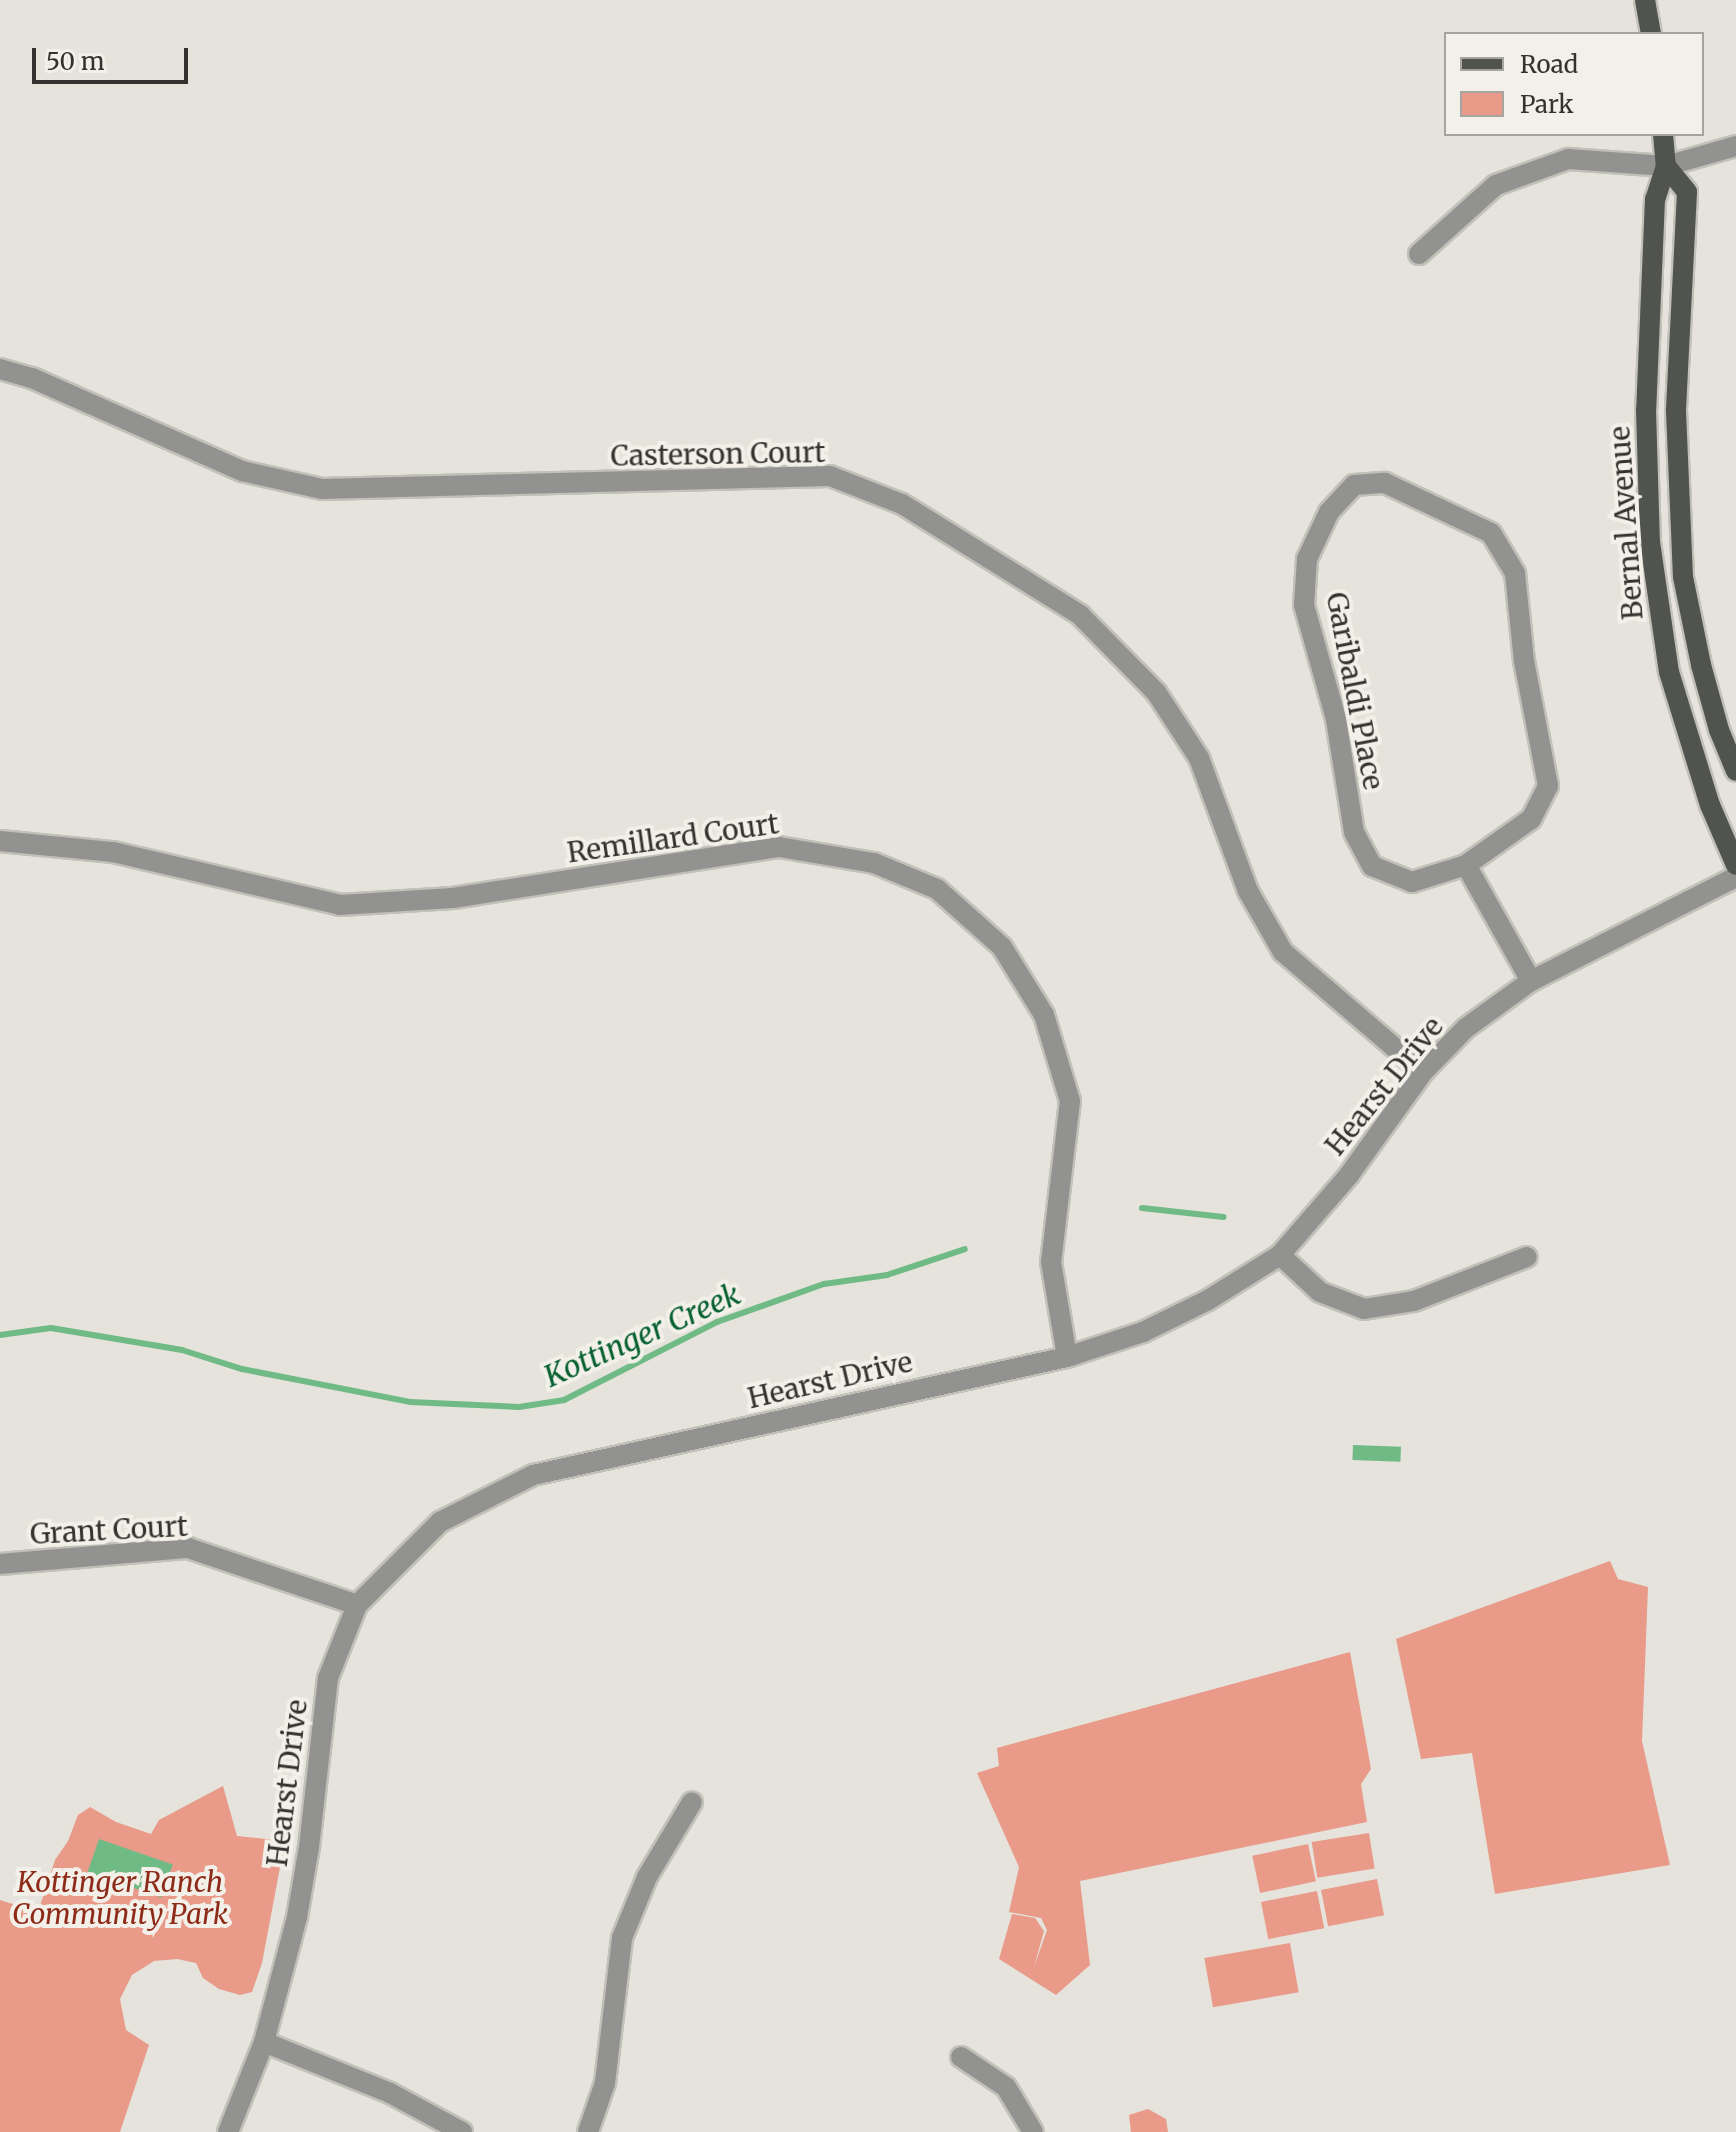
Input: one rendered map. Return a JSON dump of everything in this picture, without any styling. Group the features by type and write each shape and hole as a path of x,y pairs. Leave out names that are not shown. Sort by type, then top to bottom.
{"main road":[{"path":"1645,0 1651,32"},
{"name":"Bernal Avenue","path":"1663,136 1666,166 1655,199 1646,410 1650,542 1669,672 1710,805 1736,865"},
{"name":"Bernal Avenue","path":"1666,166 1687,192 1676,411 1683,577 1701,665 1719,730 1736,771"}],"street":[{"path":"1419,254 1496,185 1568,159 1666,166 1736,146"},
{"name":"Casterson Court","path":"0,369 32,378 242,471 322,489 830,476 902,504 1080,615 1156,692 1199,758 1248,891 1283,952 1423,1072"},
{"name":"Garibaldi Place","path":"1385,483 1491,533 1515,573 1524,661 1548,786 1531,819 1466,865 1412,882 1372,866 1354,832 1336,719 1304,605 1307,559 1329,512 1354,485 1385,483"},
{"name":"Remillard Court","path":"0,841 113,852 340,905 453,898 779,847 874,863 937,889 1002,947 1044,1015 1070,1101 1051,1262 1067,1357"},
{"path":"1466,865 1531,981"},
{"name":"Hearst Drive","path":"228,2132 264,2042 297,1917 309,1847 328,1678 357,1605 440,1522 533,1475 1067,1357 1143,1332 1208,1300 1280,1255 1349,1175 1423,1072 1466,1028 1531,981 1736,877"},
{"path":"1280,1255 1320,1292 1364,1309 1414,1301 1527,1257"},
{"name":"Grant Court","path":"0,1564 188,1548 357,1605"},
{"path":"588,2132 605,2083 622,1938 647,1877 692,1802"},
{"path":"264,2042 390,2093 462,2132"},
{"path":"961,2057 1006,2087 1033,2132"}],"green space":[{"path":"1610,1561 1618,1579 1648,1587 1642,1741 1670,1865 1495,1894 1472,1753 1421,1759 1396,1639"},
{"path":"1350,1652 1371,1769 1361,1784 1367,1822 1080,1881 1090,1965 1056,1995 999,1959 1012,1914 1035,1918 1044,1931 1034,1967 1047,1930 1041,1918 1009,1912 1019,1867 977,1773 999,1766 997,1748"},
{"name":"Kottinger Ranch Community Park","path":"223,1786 237,1836 285,1841 262,1963 252,1992 240,1995 219,1989 203,1978 196,1963 177,1959 154,1961 132,1975 120,1999 126,2030 149,2045 120,2132 0,2132 0,1900 38,1912 55,1860 68,1841 78,1815 90,1807 116,1822 151,1834 159,1820"},
{"path":"1369,1833 1375,1869 1317,1878 1312,1842"},
{"path":"1308,1844 1316,1881 1260,1893 1252,1856"},
{"path":"1377,1879 1384,1915 1328,1926 1321,1890"},
{"path":"1317,1891 1324,1928 1268,1939 1261,1902"},
{"path":"1290,1943 1299,1992 1213,2007 1204,1958"},
{"path":"1148,2109 1166,2119 1168,2132 1131,2132 1129,2115"}],"shaded area":[{"path":"1353,1445 1401,1447 1400,1462 1352,1460"},
{"path":"99,1839 173,1864 161,1897 88,1872"}],"waterway":[{"name":"Kottinger Creek","path":"1142,1208 1224,1217"},
{"name":"Kottinger Creek","path":"0,1335 51,1328 182,1350 242,1369 410,1402 519,1407 564,1400 717,1322 824,1284 887,1275 965,1249"}]}
